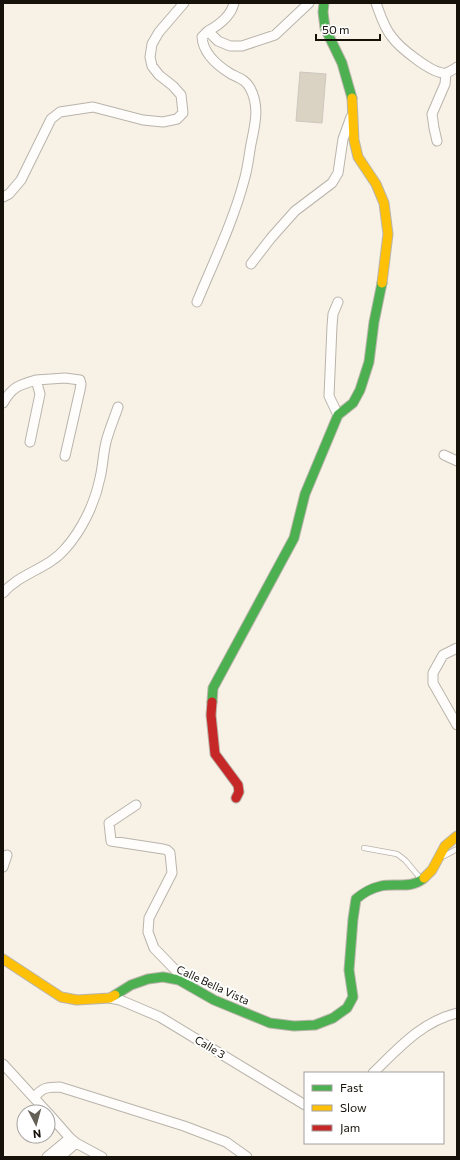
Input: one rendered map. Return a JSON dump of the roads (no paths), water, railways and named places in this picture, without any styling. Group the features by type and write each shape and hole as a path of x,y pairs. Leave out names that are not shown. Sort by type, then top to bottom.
{"street":[{"path":"3,197 9,194 21,180 51,119 60,112 93,108 143,120 163,122 177,119 184,113 181,95 173,86 159,75 152,66 150,57 152,44 159,32 184,3"},
{"path":"197,302 234,212 246,176 255,125 256,112 253,95 249,86 243,79 231,74 217,64 207,53 203,44 202,37 224,20 233,8 234,3"},
{"path":"208,31 218,41 230,46 242,46 275,35 309,3"},
{"path":"236,798 238,785 215,754 211,715 213,688 294,538 305,494 338,415 353,402 360,390 369,362 388,234 384,203 376,184 358,157 354,140 354,112 352,95 342,63 325,28 323,12 324,3"},
{"path":"376,3 382,20 392,38 414,58 434,71 446,73 457,67"},
{"path":"438,140 432,114 445,84 446,73"},
{"path":"251,264 271,238 295,211 332,183 338,173 343,139 354,112"},
{"path":"338,302 333,314 329,396 338,415"},
{"path":"3,403 14,388 22,384 36,380 65,378 80,380 80,390 65,456"},
{"path":"30,442 40,394 36,380"},
{"path":"3,593 24,576 45,565 65,550 78,530 97,493 106,441 118,407"},
{"path":"444,455 457,461"},
{"path":"457,648 443,655 433,673 433,683 457,725"},
{"path":"136,805 109,823 110,841 163,849 168,850 170,853 172,873 149,918 148,932 154,948 169,965 195,989"},
{"path":"422,880 432,870 445,846 457,836"},
{"path":"3,867 7,855"},
{"name":"Calle Bella Vista","path":"113,996 136,983 148,979 163,977 179,980 226,1005 270,1023 294,1026 315,1024 333,1018 347,1008 353,997 349,970 356,899 363,893 382,886 410,885 422,880"},
{"path":"3,959 61,997 77,1000 113,996"},
{"name":"Calle 3","path":"113,996 160,1017 304,1104"},
{"path":"374,1072 409,1038 425,1026 440,1018 457,1013"},
{"path":"3,1064 40,1104"},
{"path":"34,1098 39,1091 45,1087 60,1087 184,1126 219,1139 237,1148 247,1157"},
{"path":"56,1121 73,1140 102,1157"},
{"path":"47,1157 73,1140"},
{"path":"60,1157 73,1140"}],"lane":[{"path":"364,848 397,854 405,860 422,880"},
{"path":"438,859 457,849"}]}
